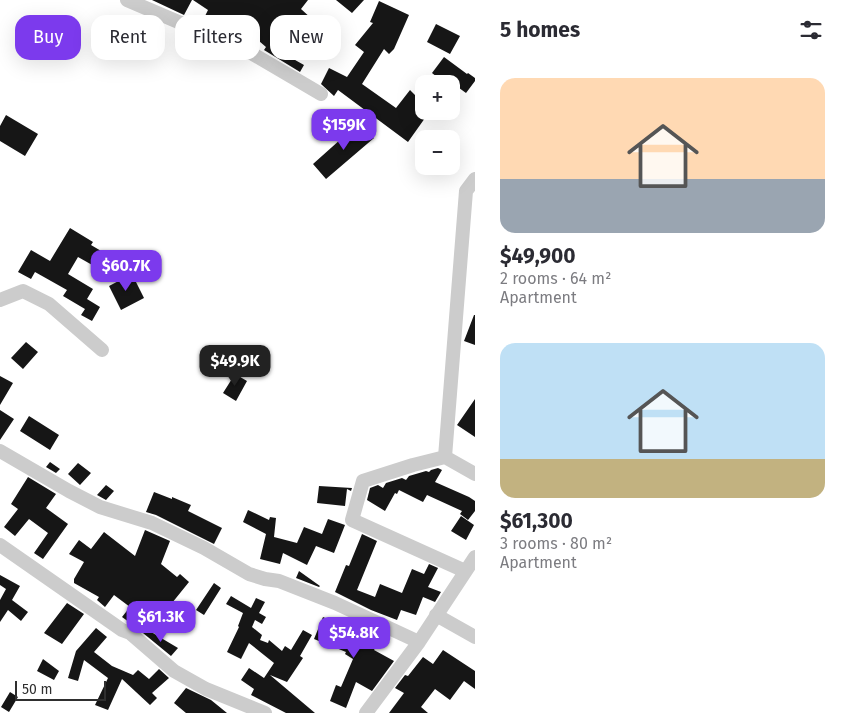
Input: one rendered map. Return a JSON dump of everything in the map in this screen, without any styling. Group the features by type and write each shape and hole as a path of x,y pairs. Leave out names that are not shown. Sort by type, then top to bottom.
{"street":[{"path":"128,0 251,53 321,94"},
{"path":"445,457 466,191 475,179"},
{"path":"0,300 23,291 49,304 102,350"},
{"path":"0,451 100,507 152,523 204,548 250,574 279,581 419,642"},
{"path":"465,571 352,520 363,481 445,457 475,474"},
{"path":"0,545 122,630 130,633 174,671 206,689 265,713"},
{"path":"366,713 419,642 475,557"},
{"path":"436,615 475,637"}],"building":[{"path":"152,0 192,0 184,15"},
{"path":"193,0 308,0 301,9 308,15 270,15 270,54 264,50 266,47 260,42 260,15 206,15 208,10"},
{"path":"336,0 364,0 352,13"},
{"path":"379,1 409,15 394,49 389,54 384,49 362,84 396,108 410,90 415,95 415,120 424,120 408,142 338,90 334,96 321,84 329,68 347,77 364,52 355,45 373,23 370,22"},
{"path":"436,24 460,36 450,54 427,42"},
{"path":"444,57 475,78 475,81 466,93 460,89 460,75 434,75 432,73"},
{"path":"280,60 295,60 304,65 300,72"},
{"path":"6,115 38,134 25,156 0,141 0,126"},
{"path":"360,122 374,138 326,179 313,164"},
{"path":"70,228 93,242 91,245 118,261 110,275 78,257 68,274 93,289 87,299 100,307 92,321 81,315 85,309 63,296 67,290 35,272 31,279 18,272 31,250 50,261"},
{"path":"132,274 144,298 121,310 109,286"},
{"path":"475,315 475,345 464,341"},
{"path":"26,342 38,352 23,369 11,358"},
{"path":"235,374 247,381 236,401 223,393"},
{"path":"0,376 13,383 0,405"},
{"path":"475,399 475,437 457,425"},
{"path":"0,410 14,419 0,440"},
{"path":"29,416 59,435 50,450 20,431"},
{"path":"50,462 60,469 56,473 46,467"},
{"path":"78,463 91,473 80,485 68,474"},
{"path":"438,468 442,470 435,482 475,501 475,511 468,520 460,514 462,511 427,495 423,502 399,490 397,494 395,493 385,511 367,500 370,488 378,485 383,488 386,483 402,478 406,480 409,476"},
{"path":"28,477 56,494 46,508 68,524 43,559 34,553 48,533 29,519 15,536 4,527 18,509 11,504"},
{"path":"106,485 114,491 106,500 97,495"},
{"path":"319,486 352,488 351,491 347,489 345,506 317,503"},
{"path":"154,492 191,505 188,511 222,528 214,544 156,515 146,512"},
{"path":"248,510 269,520 270,517 276,518 274,537 297,543 304,527 322,534 328,519 345,525 334,553 316,546 307,565 283,553 280,564 260,559 266,534 243,522"},
{"path":"461,516 474,525 466,540 451,531"},
{"path":"145,530 170,541 161,564 177,577 180,574 189,582 172,603 174,605 164,618 150,608 136,627 122,617 130,607 114,595 105,607 97,600 99,597 74,583 74,579 84,562 69,554 79,540 91,549 104,532 135,556"},
{"path":"362,534 377,541 357,590 375,597 380,584 402,593 412,569 424,574 429,564 438,568 428,587 441,592 435,602 423,597 416,615 401,610 397,620 371,610 335,592 346,565 349,566"},
{"path":"299,571 320,586 296,578"},
{"path":"0,575 20,586 12,600 28,612 21,621 8,610 0,622 0,600 6,589 0,585"},
{"path":"214,583 221,588 204,615 196,610"},
{"path":"231,596 251,608 256,598 265,602 259,613 266,617 262,624 255,620 252,627 262,635 260,640 268,643 269,640 282,651 285,646 291,650 303,630 312,635 300,656 303,658 287,682 270,675 315,713 286,713 251,695 254,689 241,680 249,668 264,678 274,663 249,643 241,659 227,652 239,627 243,613 226,604"},
{"path":"67,603 84,614 62,644 44,633"},
{"path":"323,617 379,642 374,650 394,661 372,691 356,682 346,708 330,701 336,685 341,687 353,659 345,654 346,652 314,639"},
{"path":"96,628 107,637 94,652 112,666 133,675 138,670 149,679 159,669 169,678 152,693 157,698 150,705 122,679 108,710 95,705 108,678 84,660 78,681 68,678 76,651"},
{"path":"146,629 178,648 171,656 143,633"},
{"path":"443,650 475,671 475,689 464,681 450,700 435,689 421,707 428,713 389,713 404,693 395,688 405,675 408,676 423,657 433,664"},
{"path":"43,659 59,671 54,680 37,671"},
{"path":"186,688 211,700 227,713 186,713 174,703"},
{"path":"10,692 18,697 9,712 1,707"}]}
